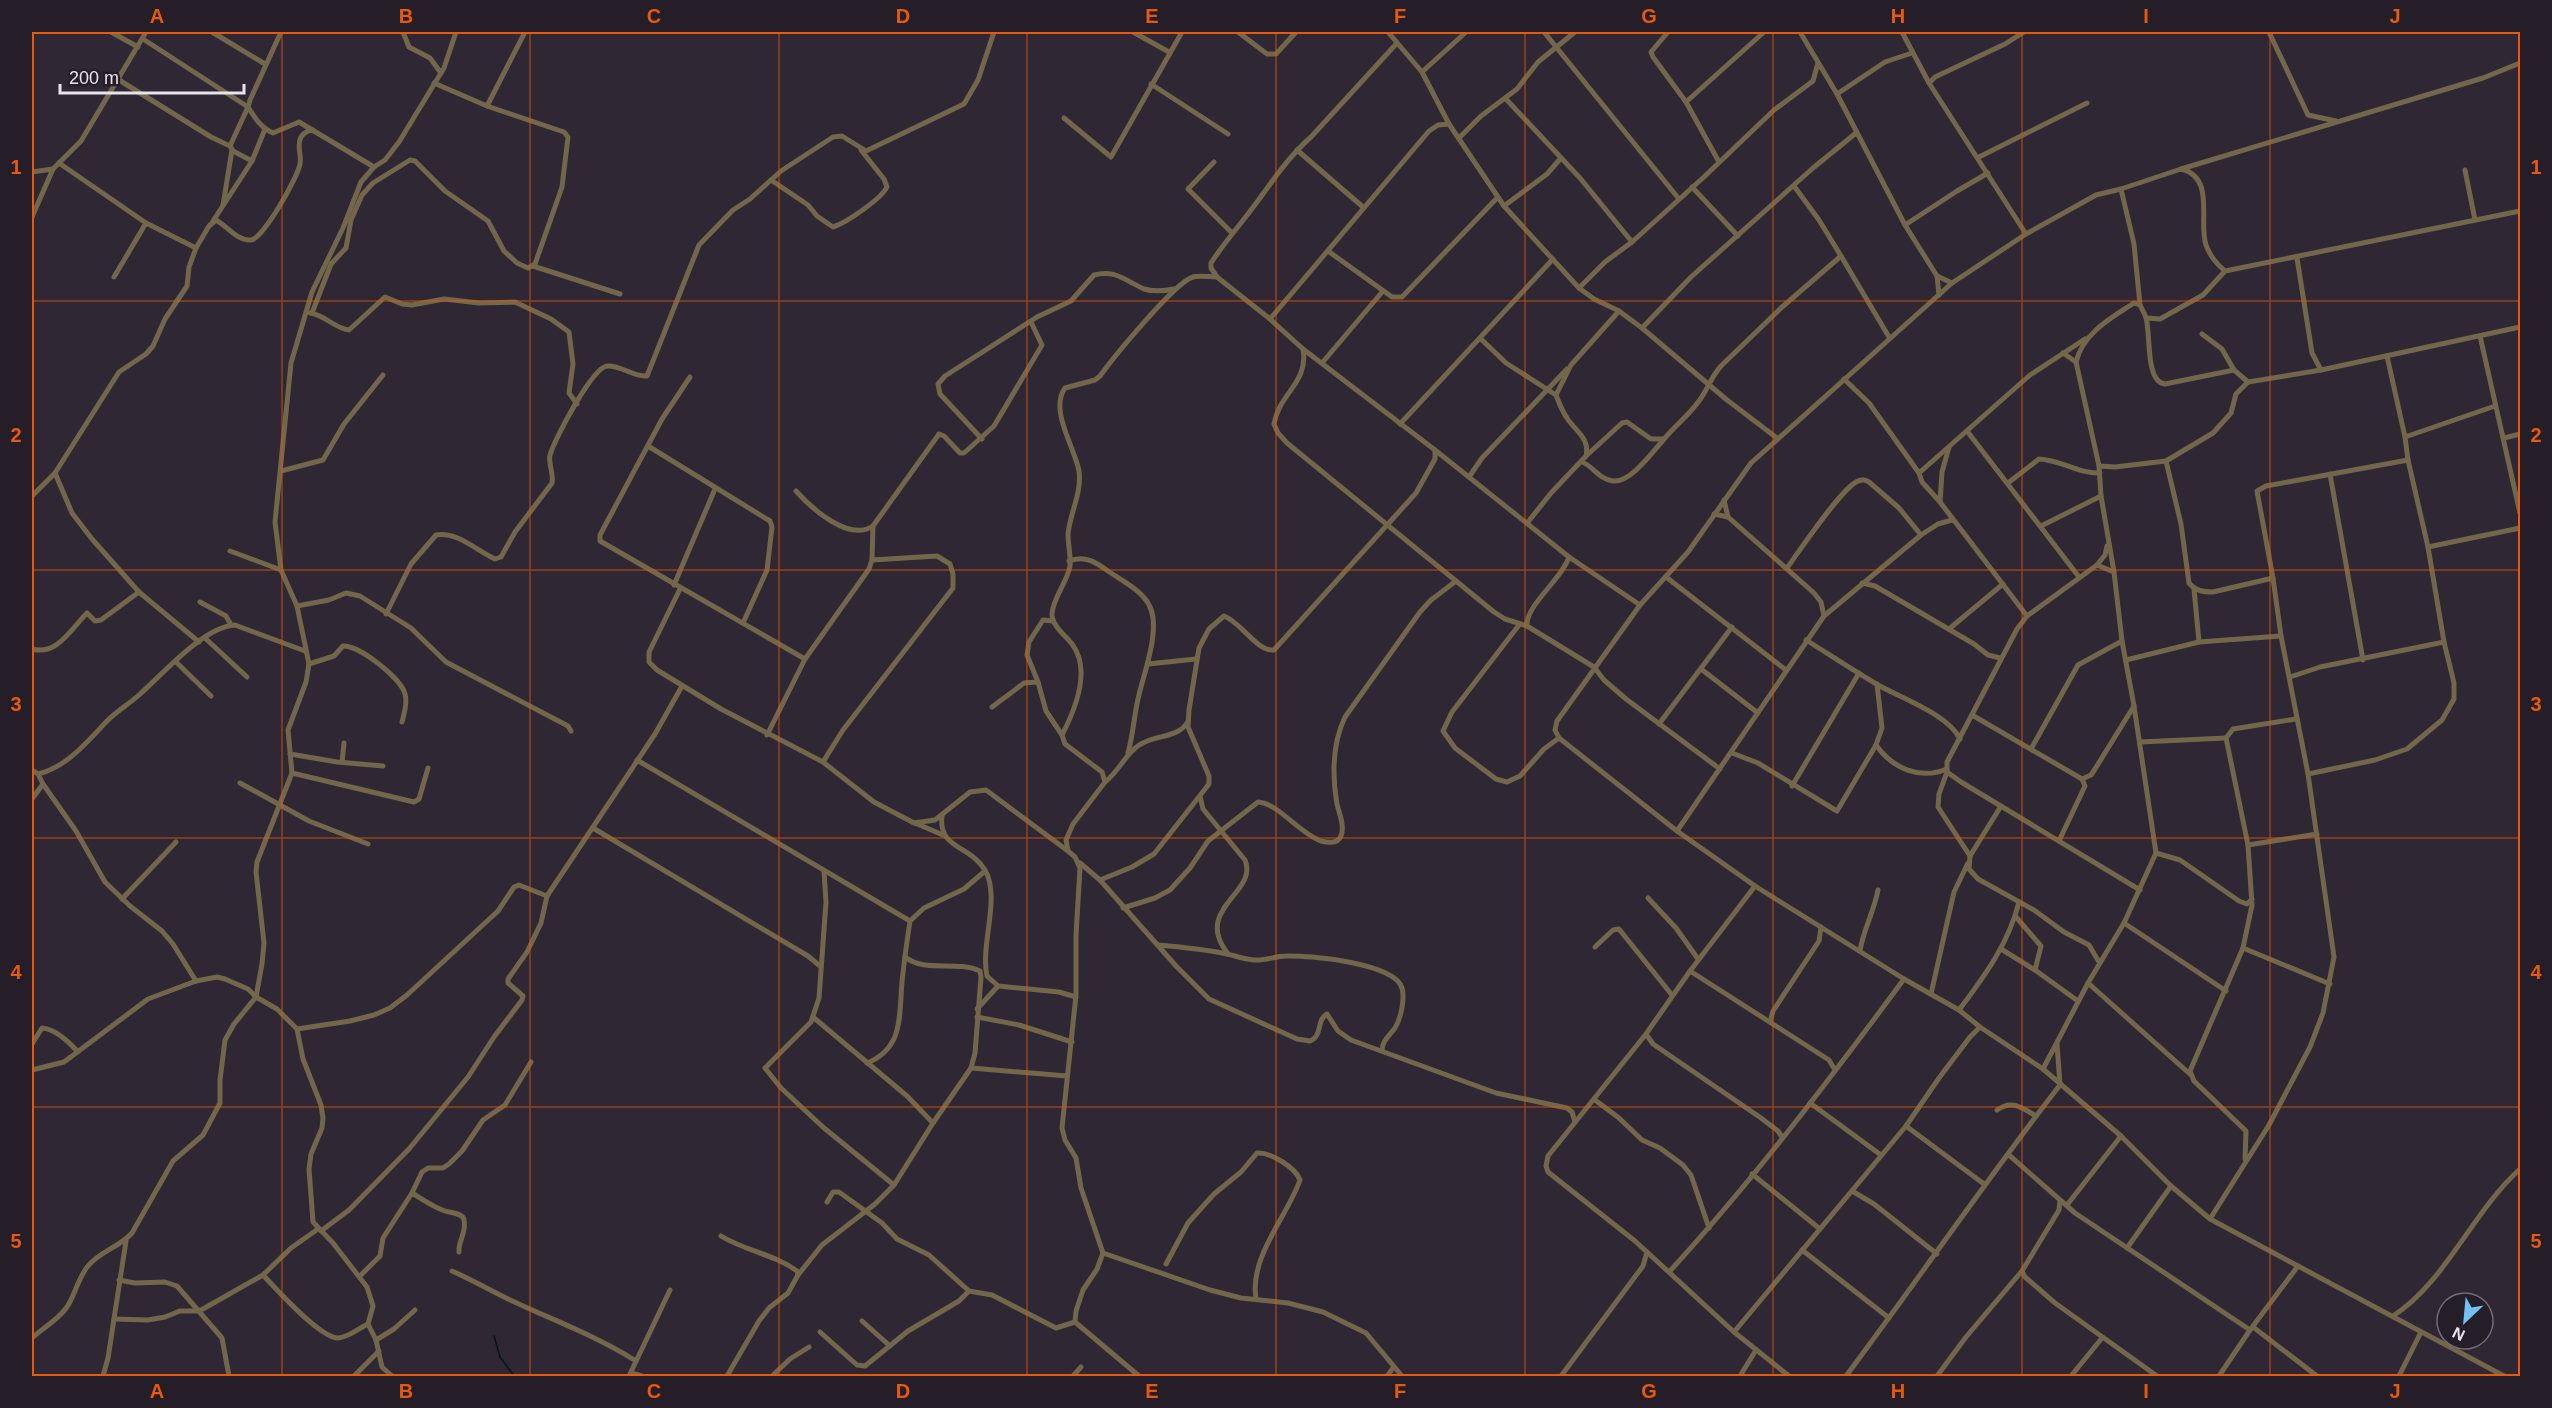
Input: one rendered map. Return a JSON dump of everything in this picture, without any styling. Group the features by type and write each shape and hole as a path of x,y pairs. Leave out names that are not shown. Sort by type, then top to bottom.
{"street":[{"path":"111,32 138,47"},
{"path":"32,217 53,169 81,141 146,32"},
{"path":"212,32 265,64"},
{"path":"223,207 231,148 265,64 281,32"},
{"path":"403,32 409,46 430,58 441,73"},
{"path":"309,313 312,292 343,228 361,182 374,166 385,160 396,147 441,73 456,32"},
{"path":"487,106 525,32"},
{"path":"386,614 411,564 436,535 445,534 460,539 495,559 501,557 515,532 552,483 553,474 549,461 556,439 594,375 603,367 610,366 647,376 699,245 733,210 750,199 771,180 836,136 842,136 866,151 879,147 964,104 978,80 994,32"},
{"path":"1133,32 1169,52"},
{"path":"1064,118 1111,157 1182,32"},
{"path":"1238,32 1267,54 1272,55 1276,54 1296,32"},
{"path":"1388,32 1422,72 1449,124 1504,206 1579,288 1594,299 1619,311 1642,328 1707,384 1777,438"},
{"path":"1422,72 1466,32"},
{"path":"1544,32 1679,199"},
{"path":"1458,138 1481,116 1517,89 1538,62 1575,32"},
{"path":"1668,32 1651,52 1686,102 1719,162"},
{"path":"1686,102 1764,32"},
{"path":"1800,32 1837,94 1905,225 1937,276 1940,288 1938,296"},
{"path":"1902,32 1929,83 1979,157 2025,234"},
{"path":"1929,83 1935,76 2005,44 2024,32"},
{"path":"2269,32 2308,115 2342,121"},
{"path":"142,39 248,107 265,129 277,132 296,122 374,166"},
{"path":"1397,43 1297,150 1250,212 1231,232 1211,263 1211,268 1217,277 1270,319 1303,349 1436,450 1569,557 1640,605"},
{"path":"1837,94 1885,62 1912,52"},
{"path":"1579,288 1774,110 1813,81 1818,62"},
{"path":"2504,1377 2210,1219 2171,1186 2121,1136 2043,1069 1980,1027 1959,1010 1904,979 1755,886 1677,831 1559,738 1555,730 1557,722 1594,667 1640,605 1688,552 1751,463 1889,337 1952,283 2025,234 2097,195 2483,78 2520,63"},
{"path":"119,80 252,161"},
{"path":"434,83 487,106 564,132 568,137 562,187 533,266"},
{"path":"1151,84 1228,134"},
{"path":"1505,98 1632,242"},
{"path":"1979,157 2086,103"},
{"path":"1270,319 1429,131 1438,125 1449,124"},
{"path":"32,496 56,473 119,372 146,354 153,346 172,307 187,286 189,267 196,248 252,161 265,129"},
{"path":"213,222 219,221 241,238 251,240 259,236 288,195 300,165 301,137 304,133 313,130"},
{"path":"1642,328 1691,277 1856,133"},
{"path":"771,180 808,205 817,216 833,227 885,193 887,187 884,179 861,149"},
{"path":"1297,150 1363,207"},
{"path":"1504,206 1547,174 1561,159"},
{"path":"32,1338 61,1315 68,1306 86,1268 96,1257 126,1240 143,1217 173,1161 199,1140 215,1117 220,1103 220,1080 225,1040 234,1024 256,997 264,943 257,862 292,773 288,730 306,682 309,664 297,606 281,570 275,522 291,363 309,313 331,264 346,248 351,220 362,195 373,183 410,160 415,161 444,191 488,221 499,244 517,263 620,294"},
{"path":"1214,162 1188,189 1231,232"},
{"path":"59,163 146,223 196,248"},
{"path":"32,172 53,169"},
{"path":"2181,169 2194,175 2199,181 2205,214 2205,244 2213,258 2225,271"},
{"path":"2465,170 2475,220"},
{"path":"1905,225 1988,173"},
{"path":"1794,186 1819,220 1889,337"},
{"path":"1692,187 1738,236"},
{"path":"2121,189 2134,244 2140,305 2146,318 2153,372 2159,383 2165,384 2234,370"},
{"path":"1328,251 1392,297 1402,297 1498,197"},
{"path":"2146,318 2160,319 2203,295 2225,271 2520,211"},
{"path":"114,277 146,223"},
{"path":"1582,462 1588,464 1607,480 1617,481 1635,470 1700,400 1707,384 1721,366 1781,308 1841,256"},
{"path":"2297,258 2312,352 2321,370"},
{"path":"1400,424 1553,259"},
{"path":"982,439 940,394 938,384 945,376 1031,322 1071,301 1094,275 1102,273 1125,277 1145,289 1176,289"},
{"path":"1937,276 1952,283"},
{"path":"1062,735 1075,707 1081,677 1078,654 1053,621 1052,612 1070,567 1068,533 1075,506 1079,473 1065,434 1060,406 1062,392 1065,388 1095,380 1100,376 1176,289 1192,277 1217,277"},
{"path":"1383,291 1320,361 1305,367 1275,416 1274,424 1278,433 1500,616 1519,625 1527,626 1594,667 1604,680 1626,699 1720,769"},
{"path":"309,313 349,330 385,297 402,304 412,305 444,299 479,303 515,302 551,319 569,332 573,364 569,393 577,404"},
{"path":"1918,473 2030,375 2134,303 2140,305"},
{"path":"1469,477 1482,458 1619,311"},
{"path":"796,491 808,504 838,524 855,532 865,531 873,526 939,434 944,436 960,453 964,453 994,426 1040,350 1041,342 1031,322"},
{"path":"2008,483 2039,459 2056,461 2082,471 2166,461 2213,433 2231,413 2236,394 2248,382 2321,370 2520,327"},
{"path":"2202,334 2222,349 2234,370 2248,382"},
{"path":"2480,336 2520,513"},
{"path":"2043,1069 2099,962 2124,923 2156,853 2122,640 2114,572 2101,496 2100,470 2076,362 2086,338"},
{"path":"1481,339 1506,363 1556,395 1567,418 1586,440 1588,449 1586,456"},
{"path":"1303,349 1305,367"},
{"path":"2063,353 2076,362"},
{"path":"2308,774 2375,760 2400,752 2418,741 2442,720 2451,707 2454,692 2428,547 2387,356"},
{"path":"1556,395 1571,365"},
{"path":"281,471 323,460 344,424 384,375"},
{"path":"690,377 662,419 600,535 600,541 805,659"},
{"path":"1844,379 1869,403 1922,482 1940,502 2027,616"},
{"path":"2406,437 2495,406"},
{"path":"1528,522 1551,493 1586,456 1622,423 1628,422 1651,439 1664,439"},
{"path":"1967,431 2079,576"},
{"path":"2504,438 2520,434"},
{"path":"648,446 715,489 765,516 772,527 767,570 744,623"},
{"path":"1940,502 1942,472 1949,447"},
{"path":"1100,880 1132,867 1154,854 1209,784 1209,776 1188,722 1196,659 1202,638 1224,616 1236,623 1263,648 1274,650 1416,493 1435,459 1436,450"},
{"path":"2210,1219 2244,1161 2269,1125 2310,1047 2324,1013 2334,957 2308,774 2281,636 2257,491 2266,486 2408,460"},
{"path":"2166,461 2181,524 2189,583 2194,589 2199,642"},
{"path":"56,473 68,504 78,521 139,592 247,677"},
{"path":"2330,474 2363,660"},
{"path":"1787,568 1837,501 1858,481 1869,482 1899,508 1921,535"},
{"path":"674,585 715,489"},
{"path":"2041,526 2101,496"},
{"path":"1724,500 1728,517"},
{"path":"1938,524 1944,508"},
{"path":"1714,514 1728,517 1814,593 1821,602 1824,616"},
{"path":"1677,831 1824,616 1921,535 1938,524 1952,520"},
{"path":"767,735 805,659 861,581 872,560 873,526"},
{"path":"2428,547 2520,528"},
{"path":"1972,874 1970,859 1938,807 1947,762 2000,658 2027,616 2097,565 2105,555 2108,544"},
{"path":"230,551 281,570"},
{"path":"823,762 843,730 953,588 950,564 937,556 872,560"},
{"path":"1527,626 1529,613 1567,566 1569,557"},
{"path":"1070,561 1084,558 1096,563 1125,582 1149,604 1152,628 1148,664 1138,699 1128,753"},
{"path":"2097,565 2114,572"},
{"path":"1874,574 1875,586"},
{"path":"1666,577 1786,670"},
{"path":"2194,589 2213,592 2273,578"},
{"path":"1123,908 1155,898 1170,890 1190,868 1208,841 1258,802 1265,803 1317,839 1327,843 1336,842 1341,838 1342,828 1337,802 1334,760 1340,728 1353,705 1420,612 1431,600 1456,581"},
{"path":"1862,584 1875,586 1949,628 1988,656 2000,658"},
{"path":"1949,628 2003,584"},
{"path":"681,589 650,652 649,662 682,686 767,735 823,762 874,802 943,835 975,858 985,871 990,909 985,946 987,976 998,986 1059,992 1076,997"},
{"path":"32,649 43,651 56,647 87,613 95,621 101,620 139,592"},
{"path":"297,606 351,593 411,628 446,662 568,726 571,731"},
{"path":"200,602 226,616 231,625 305,651"},
{"path":"1053,621 1040,622 1027,648 1027,655 1046,711 1062,735 1065,744 1102,772 1105,782"},
{"path":"38,774 48,772 77,752 109,719 138,696 175,661 202,640 231,625"},
{"path":"1519,625 1452,712 1443,731 1455,748 1496,779 1507,782 1520,776 1544,750 1559,738"},
{"path":"1659,724 1732,627"},
{"path":"2126,660 2199,642 2281,636"},
{"path":"1806,640 1877,684 1944,721 1956,731 1959,739"},
{"path":"2031,749 2078,665 2122,640"},
{"path":"2290,677 2320,667 2444,642"},
{"path":"309,664 325,661 334,656 343,646 348,646 369,658 395,678 405,691 402,722"},
{"path":"1148,664 1196,659"},
{"path":"175,661 211,696"},
{"path":"1701,669 1758,713"},
{"path":"1792,786 1859,673"},
{"path":"992,706 1024,683 1038,682"},
{"path":"1732,753 1758,763 1792,786 1837,811 1876,745 1882,728 1877,684"},
{"path":"114,1319 148,1320 180,1311 197,1311 263,1275 291,1248 349,1210 409,1149 468,1077 494,1036 522,1000 523,996 508,983 508,979 527,952 541,923 548,896 637,760 682,686"},
{"path":"2082,779 2091,775 2096,769 2134,706"},
{"path":"1972,715 2082,779 2085,786 2059,841"},
{"path":"2140,742 2226,738 2233,729 2296,719"},
{"path":"1068,851 1066,840 1068,833 1128,753 1144,742 1181,731 1188,722"},
{"path":"2191,1075 2190,1071 2243,948 2253,898 2248,845 2226,738"},
{"path":"342,762 344,743"},
{"path":"1876,745 1883,754 1908,770 1932,775 1947,770"},
{"path":"290,754 383,766"},
{"path":"637,760 910,921"},
{"path":"292,773 414,802 419,799 428,768"},
{"path":"32,770 38,774 76,831 105,882 122,899 162,931 196,981"},
{"path":"1947,770 2001,806 2140,890"},
{"path":"240,783 278,806 368,844"},
{"path":"32,800 43,784"},
{"path":"914,823 926,822 942,816 970,792 986,790 1068,851 1100,880 1200,992 1230,1010 1297,1039 1310,1041 1317,1035 1321,1019 1327,1014 1344,1035 1496,1093 1567,1108 1572,1112 1575,1122"},
{"path":"1200,796 1203,809 1245,860 1248,867 1247,879 1223,907 1220,914 1219,938 1228,954"},
{"path":"1931,994 1954,892 2001,806"},
{"path":"1190,810 1203,809"},
{"path":"942,816 940,828 943,835"},
{"path":"593,828 820,966"},
{"path":"2248,845 2317,834"},
{"path":"122,899 176,842"},
{"path":"2156,853 2180,860 2239,901 2247,904 2253,898"},
{"path":"1075,1322 1083,1290 1097,1269 1103,1253 1081,1188 1076,1158 1065,1140 1062,1128 1067,1076 1070,1073 1076,997 1076,935 1080,868 1077,860"},
{"path":"824,871 826,902 819,998 813,1017 773,1062 767,1065 766,1071 824,1128 894,1185"},
{"path":"867,1063 879,1057 894,1040 901,1018 910,921 924,908 964,889 985,871"},
{"path":"1962,874 1972,874 2045,917 2064,932 2090,945 2099,962"},
{"path":"297,1029 350,1021 390,1008 496,913 514,887 519,885 527,887 548,896"},
{"path":"1755,886 1698,959 1646,1034 1546,1161 1548,1172 1670,1271 1734,1332 1789,1377"},
{"path":"1860,951 1864,929 1875,906 1878,890"},
{"path":"1648,898 1676,928 1698,959"},
{"path":"1959,1010 1982,980 2001,949 2016,917 2019,902"},
{"path":"2016,917 2041,946 2035,970"},
{"path":"2124,923 2226,991"},
{"path":"1770,1022 1773,1011 1819,941 1821,927"},
{"path":"1595,947 1613,930 1619,929 1672,995"},
{"path":"1158,945 1228,954 1258,961 1291,956 1351,963 1385,972 1397,978 1402,987 1399,1021 1384,1041 1382,1051"},
{"path":"2243,948 2330,984"},
{"path":"2001,949 2078,1001"},
{"path":"727,1377 759,1321 769,1308 788,1293 798,1275 822,1245 866,1212 894,1185 971,1068 975,1053 980,971 964,966 917,964 905,957"},
{"path":"1690,971 1829,1060 1834,1070"},
{"path":"32,1070 64,1062 148,999 196,981 217,977 225,979 248,989 256,997 277,1009 297,1029 303,1059 323,1118 322,1128 311,1154 309,1169 313,1222 360,1276 372,1299 373,1306 368,1324 376,1340 382,1367 388,1375 393,1377"},
{"path":"1670,1271 1709,1228 1810,1103 1904,979"},
{"path":"2088,982 2191,1075 2246,1131 2244,1161"},
{"path":"977,1010 998,986"},
{"path":"813,1017 907,1096 933,1123"},
{"path":"976,1017 1019,1025 1072,1042"},
{"path":"1734,1332 1906,1126 1946,1068 1980,1027"},
{"path":"32,1044 42,1028 46,1028 66,1039 78,1052"},
{"path":"1646,1034 1653,1044 1761,1118 1782,1137"},
{"path":"1846,1377 1937,1254 1984,1184 2009,1155 2060,1085 2056,1042"},
{"path":"360,1276 380,1256 383,1238 412,1193 424,1169 440,1169 449,1164 483,1120 505,1105 531,1062"},
{"path":"971,1068 1067,1076"},
{"path":"1594,1100 1624,1122 1642,1140 1660,1148 1683,1165 1691,1175 1709,1228"},
{"path":"1810,1103 1881,1155"},
{"path":"1997,1110 2008,1104 2014,1104 2036,1116"},
{"path":"1906,1126 1984,1184"},
{"path":"2067,1205 2121,1136"},
{"path":"1166,1264 1178,1240 1199,1210 1214,1194 1241,1172 1257,1154 1264,1153 1295,1172 1300,1180 1268,1243 1257,1277 1256,1299"},
{"path":"2009,1155 2060,1200 2127,1248 2251,1328 2317,1377"},
{"path":"2393,1316 2413,1303 2492,1198 2520,1169"},
{"path":"1752,1174 1820,1229"},
{"path":"2127,1248 2171,1186"},
{"path":"827,1202 830,1195 836,1191 882,1223 897,1239 929,1255 969,1291 992,1295 1056,1328 1075,1322"},
{"path":"1852,1191 1874,1203 1937,1254"},
{"path":"412,1193 438,1209 461,1215 464,1218 465,1230 459,1252"},
{"path":"1937,1377 1961,1344 2022,1271 2059,1210 2060,1200"},
{"path":"721,1236 732,1243 786,1263 797,1271 798,1275"},
{"path":"103,1377 126,1240"},
{"path":"1802,1250 1889,1318"},
{"path":"1561,1377 1643,1266 1647,1252"},
{"path":"1103,1253 1143,1269 1209,1290 1288,1303 1323,1312 1366,1333 1402,1377"},
{"path":"2219,1377 2251,1328 2298,1266"},
{"path":"452,1271 504,1297 581,1330 636,1361"},
{"path":"2022,1271 2032,1286 2157,1377"},
{"path":"263,1275 296,1310 329,1335 337,1338 345,1336 368,1324"},
{"path":"119,1280 177,1286 207,1323 214,1326 222,1338 229,1377"},
{"path":"642,1377 630,1375 670,1290"},
{"path":"820,1332 857,1365 869,1364 908,1331 959,1301 969,1291"},
{"path":"376,1340 394,1329 415,1310"},
{"path":"862,1321 890,1346"},
{"path":"1075,1322 1139,1377"},
{"path":"2398,1377 2421,1332"},
{"path":"2071,1377 2102,1338"},
{"path":"772,1377 790,1359 809,1347"},
{"path":"1740,1377 1756,1350"},
{"path":"354,1377 379,1351"},
{"path":"1073,1377 1081,1367"},
{"path":"1387,1377 1393,1368"}],"waterway":[{"path":"494,1336 500,1357 514,1376"}]}
